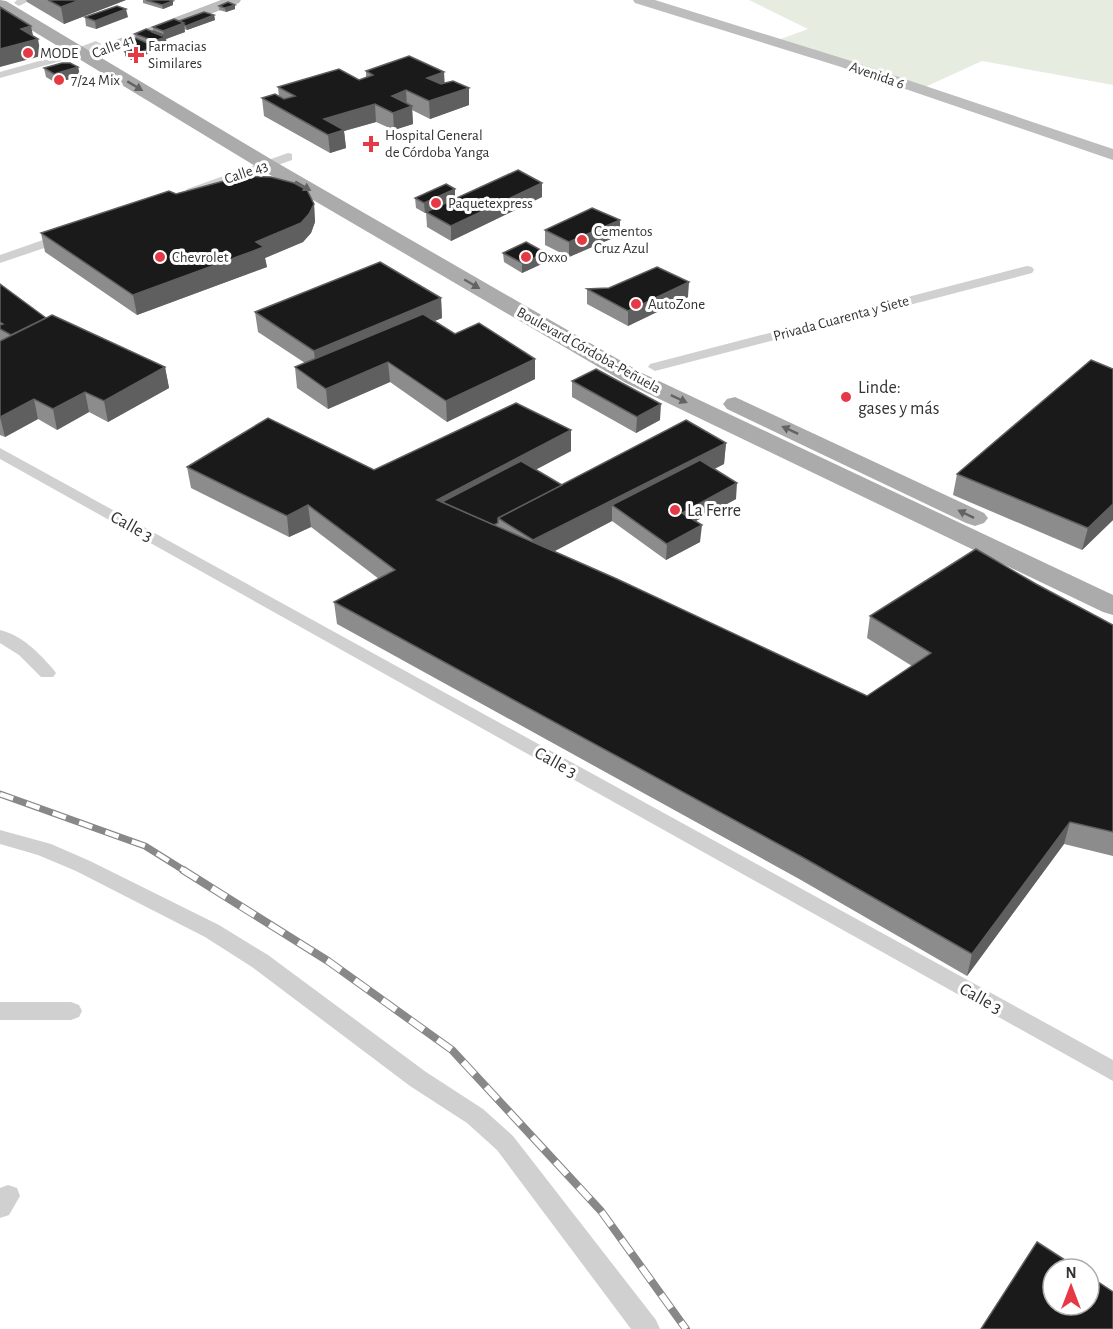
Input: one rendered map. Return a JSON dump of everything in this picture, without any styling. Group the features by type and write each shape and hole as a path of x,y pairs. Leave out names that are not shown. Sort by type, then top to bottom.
{"main road":[{"name":"Boulevard Córdoba-Peñuela","path":"0,4 20,5 38,13 91,50"},
{"name":"Boulevard Córdoba-Peñuela","path":"20,5 634,378 1113,606"},
{"name":"Boulevard Córdoba-Peñuela","path":"277,161 655,367 868,466 1113,585"},
{"path":"634,378 655,367"}],"street":[{"name":"Calle 41","path":"0,75 91,50 208,5 234,0"},
{"name":"Avenida 6","path":"640,0 843,63 1113,155"},
{"name":"Calle 43","path":"178,196 277,161"},
{"path":"0,259 78,231"},
{"name":"Privada Cuarenta y Siete","path":"655,367 1027,270"},
{"name":"Calle 3","path":"0,453 1113,1071"},
{"path":"0,636 11,640 30,654 47,673"},
{"path":"0,837 44,849 83,866 212,931 260,961 409,1072 475,1116 505,1143 647,1329"},
{"path":"0,1011 71,1011"}],"shaded area":[{"path":"749,0 1113,0 1113,85 982,61 925,87 778,40 808,29"}],"building":[{"path":"48,0 80,0 61,7"},
{"path":"146,0 169,0 173,1 162,5"},
{"path":"228,2 235,5 225,8 219,6"},
{"path":"117,6 126,9 95,21 85,17"},
{"path":"0,7 31,26 21,29 38,39 0,49"},
{"path":"204,12 214,15 186,26 179,21"},
{"path":"174,19 184,23 163,31 153,27"},
{"path":"146,29 166,37 154,41 135,34"},
{"path":"136,38 154,46 130,55 125,52 139,47 127,42"},
{"path":"409,56 444,72 427,78 441,84 453,81 469,88 429,101 406,90 392,96 412,106 393,113 375,104 324,119 344,130 328,135 262,98 275,94 284,99 295,96 278,87 339,69 359,80 373,75 366,71"},
{"path":"70,63 78,67 54,74 44,68"},
{"path":"518,170 542,183 451,226 426,212"},
{"name":"Chevrolet","path":"242,176 271,177 294,183 307,190 314,204 301,223 256,242 264,247 133,295 41,233 169,191 176,194"},
{"path":"446,184 455,189 424,203 415,198"},
{"path":"592,208 620,220 569,242 545,230"},
{"path":"526,242 546,253 522,263 503,253"},
{"path":"380,262 441,298 314,351 255,312"},
{"path":"657,267 689,282 628,311 587,289 609,288"},
{"path":"0,284 46,318 11,335 0,329 0,325 3,324 0,322"},
{"path":"423,314 455,334 479,323 535,359 446,401 388,362 326,389 295,367"},
{"path":"52,315 165,367 104,401 85,392 53,409 34,399 0,417 0,341"},
{"path":"1091,360 1113,369 1113,504 1088,528 957,474"},
{"path":"596,369 661,404 637,417 572,381"},
{"path":"516,403 571,430 437,500 617,579 867,696 931,653 870,616 976,549 1113,625 1113,832 1070,822 972,954 804,858 334,602 395,570 308,505 287,516 187,467 268,418 374,470"},
{"path":"686,420 726,443 533,540 498,518"},
{"path":"700,460 737,483 682,513 702,525 667,544 612,505"},
{"path":"521,461 562,485 498,518 498,523 494,525 442,502"},
{"path":"1037,1242 1060,1257 1041,1257 1041,1317 1101,1317 1101,1284 1113,1292 1113,1329 981,1329"}],"railway":[{"path":"0,794 145,846 185,871"},
{"path":"183,870 328,961 452,1050 601,1211 686,1329"}],"place":[{"name":"MODE","path":"28,53"},
{"name":"Farmacias Similares","path":"136,55"},
{"name":"7/24 Mix","path":"59,80"},
{"name":"Hospital General de Córdoba Yanga","path":"371,144"},
{"name":"Paquetexpress","path":"436,203"},
{"name":"Cementos Cruz Azul","path":"582,240"},
{"name":"Chevrolet","path":"160,257"},
{"name":"Oxxo","path":"526,257"},
{"name":"AutoZone","path":"636,304"},
{"name":"Linde: gases y más","path":"846,397"},
{"name":"La Ferre","path":"675,510"}]}
